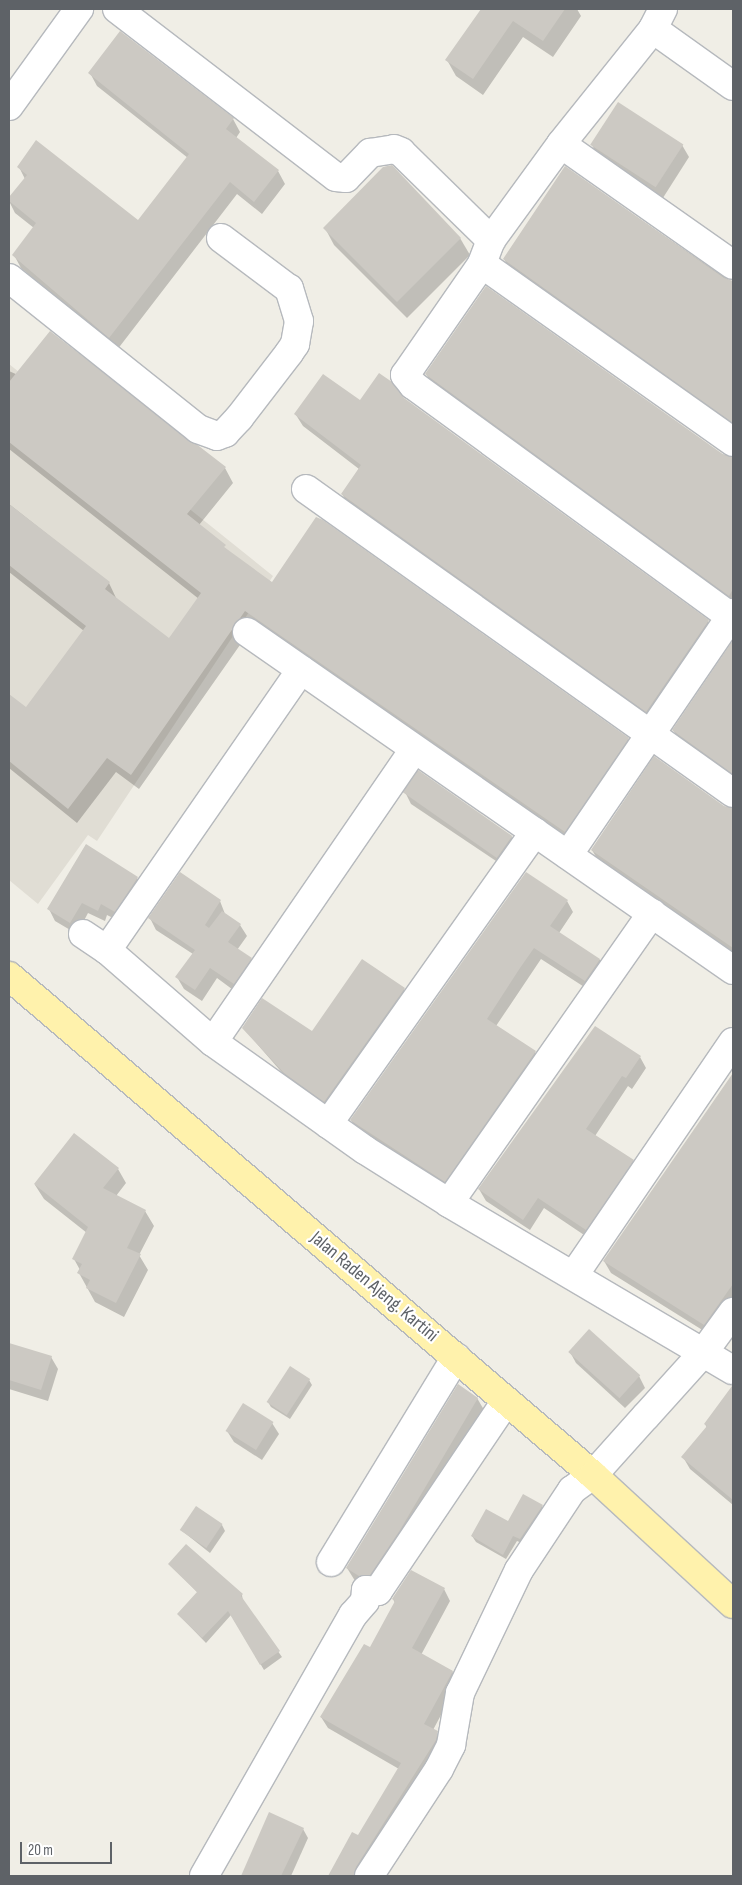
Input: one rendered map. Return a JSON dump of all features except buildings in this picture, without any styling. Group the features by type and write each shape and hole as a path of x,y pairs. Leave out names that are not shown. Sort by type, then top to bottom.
{"main road":[{"name":"Jalan Raden Ajeng. Kartini","path":"9,976 593,1475 733,1604"}],"street":[{"path":"9,106 79,9"},
{"path":"117,9 336,177 346,178 370,153 394,149 401,152 486,252 733,442"},
{"path":"568,855 732,616 413,385 405,374 561,144 658,19 733,86"},
{"path":"561,144 733,265"},
{"path":"9,278 198,429 218,436 225,433 239,418 290,353 295,344 299,321 289,289 221,238"},
{"path":"306,488 733,793"},
{"path":"247,632 733,970"},
{"path":"107,950 301,670"},
{"path":"213,1042 414,749"},
{"path":"328,1124 535,832"},
{"path":"448,1203 652,913"},
{"path":"83,934 107,950 213,1042 328,1124 448,1203 574,1275 733,1370"},
{"path":"574,1275 733,1042"},
{"path":"369,1876 417,1806 443,1761 451,1744 460,1694 520,1570 572,1490 593,1475 703,1353 733,1312"},
{"path":"331,1562 456,1357"},
{"path":"204,1876 353,1615 365,1601 366,1590 378,1591 506,1401"}],"shaded area":[{"path":"9,364 273,576 97,841 88,835 38,904 9,880"}]}
